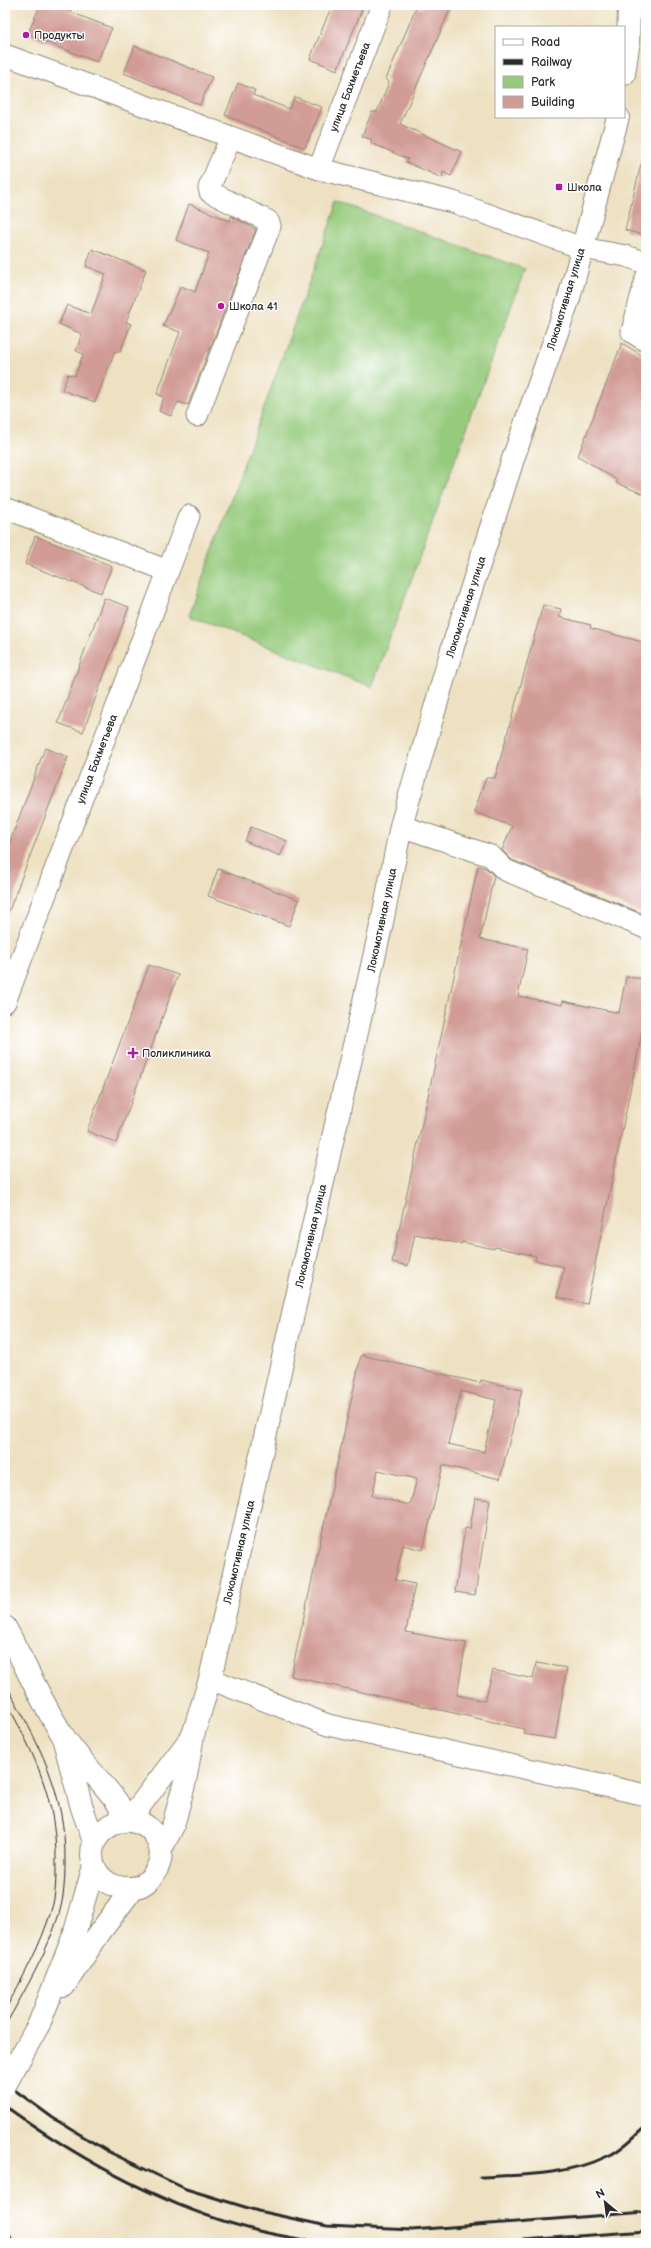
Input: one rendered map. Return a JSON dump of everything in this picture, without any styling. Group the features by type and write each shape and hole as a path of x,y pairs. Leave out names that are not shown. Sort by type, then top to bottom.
{"main road":[{"path":"625,67 628,47 629,5"},
{"name":"Локомотивная улица","path":"193,1735 210,1679 381,930 402,826 453,646 511,464 568,298 618,118"},
{"path":"5,1627 62,1734 107,1788 129,1820"},
{"path":"62,1734 82,1808 94,1841"},
{"path":"129,1820 193,1735"},
{"path":"5,2085 39,2024 100,1932 133,1888 149,1880 159,1866 161,1850 172,1826 183,1789 193,1735"},
{"path":"133,1888 117,1887 103,1880 94,1866 92,1854 94,1841 102,1829 115,1822 129,1820 144,1824 155,1835 161,1850"},
{"path":"39,2024 74,1935 94,1866"}],"street":[{"name":"улица Бахметьева","path":"319,169 382,5"},
{"path":"5,56 319,169 453,202 582,248 626,256 646,263"},
{"path":"197,416 270,226 268,221 210,192 209,188 231,137"},
{"path":"646,278 632,332 646,341"},
{"path":"5,508 168,571"},
{"name":"улица Бахметьева","path":"5,1002 189,516"},
{"path":"402,826 491,856 505,870 646,928"},
{"path":"210,1679 328,1725 646,1795"}],"green space":[{"path":"338,202 525,269 372,687 189,616"}],"building":[{"path":"40,5 73,5 70,12 112,28 97,62 33,37 29,31"},
{"path":"332,5 364,5 337,70 310,59"},
{"path":"424,5 452,5 400,124 462,152 451,176 443,172 442,178 406,162 408,159 371,143 372,140 362,136 372,112 377,112 389,82 386,79 416,8 423,8"},
{"path":"135,46 212,77 200,105 124,73"},
{"path":"238,83 255,90 253,95 289,109 295,97 322,107 305,148 225,115"},
{"path":"641,164 646,165 646,236 625,230"},
{"path":"189,204 230,221 231,216 256,229 188,405 178,402 171,416 159,411 164,397 157,394 180,332 163,326 181,286 195,292 209,253 176,240"},
{"path":"92,249 146,270 126,322 131,324 120,352 115,351 95,402 62,390 68,374 75,376 83,354 76,351 82,334 59,324 67,305 91,314 106,274 86,266"},
{"path":"622,343 646,358 646,495 616,483 617,480 578,456"},
{"path":"35,536 112,566 101,593 25,564"},
{"path":"104,598 129,607 83,732 58,723"},
{"path":"543,605 561,609 559,617 591,625 590,628 646,643 646,915 512,860 502,850 512,826 474,812 486,778 495,778"},
{"path":"45,748 68,757 5,921 5,855"},
{"path":"251,827 287,841 280,856 245,841"},
{"path":"478,866 486,868 494,876 480,939 528,949 518,996 562,1005 563,1001 619,1013 626,977 646,979 646,1012 587,1304 557,1297 564,1267 535,1260 536,1256 495,1247 494,1249 462,1242 461,1244 415,1234 408,1266 392,1262"},
{"path":"218,869 299,900 289,926 208,896"},
{"name":"Поликлиника","path":"149,965 178,975 116,1143 87,1131"},
{"path":"361,1355 480,1383 481,1380 522,1390 500,1479 443,1465 423,1550 403,1545 395,1580 415,1584 406,1632 466,1643 457,1695 485,1701 493,1670 533,1679 536,1663 567,1668 555,1739 523,1734 524,1729 291,1676","holes":["461,1391 496,1400 484,1452 448,1444","378,1470 417,1479 410,1505 372,1496"]},
{"path":"475,1498 490,1500 475,1595 455,1592 465,1528 470,1529"}],"tram line":[{"path":"5,1683 39,1747 48,1768 61,1813 65,1862 62,1902 54,1929 35,1971 5,2026"},
{"path":"5,1700 26,1740 42,1778 53,1819 56,1863 54,1899 47,1924 31,1962 5,2010"}],"railway":[{"path":"5,2083 53,2118 107,2151 186,2189 258,2211 327,2226 412,2230 646,2212"},
{"path":"5,2106 33,2126 92,2162 122,2179 185,2208 259,2231 319,2243"},
{"path":"480,2177 546,2173 579,2167 610,2155 620,2149 646,2126"},
{"path":"5,2229 14,2243"},
{"path":"481,2243 646,2231"}],"place":[{"name":"Продукты","path":"26,35"},
{"name":"Школа","path":"559,187"},
{"name":"Школа 41","path":"221,306"},
{"name":"Поликлиника","path":"133,1053"}]}
